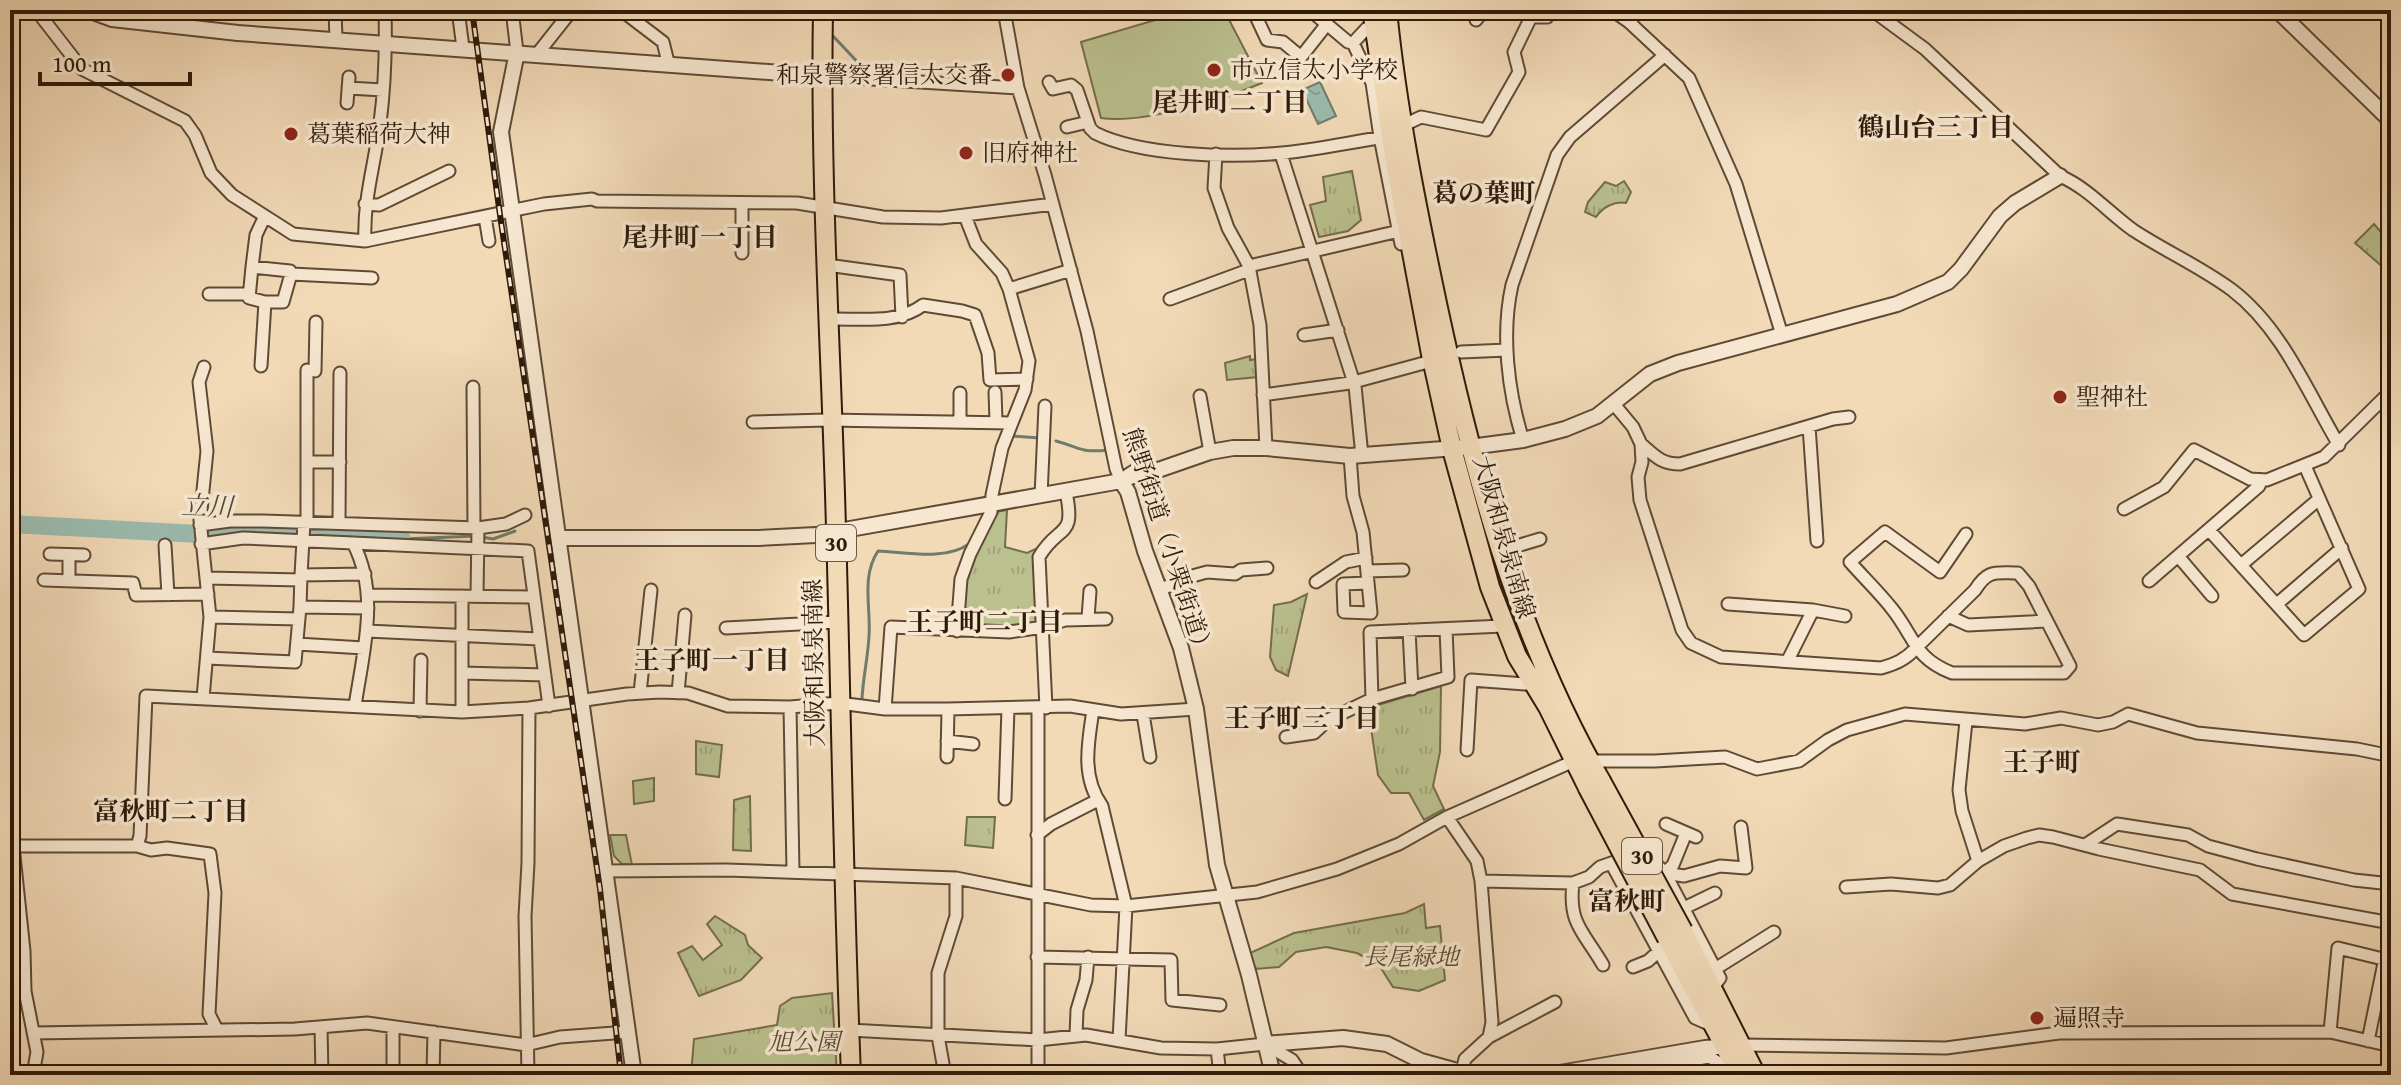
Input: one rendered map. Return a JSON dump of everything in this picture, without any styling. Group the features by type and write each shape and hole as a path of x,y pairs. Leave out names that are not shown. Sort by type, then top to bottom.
{"main road":[{"name":"大阪和泉泉南線","path":"823,10 828,319 851,1075"},
{"name":"大阪和泉泉南線","path":"1387,10 1391,132"},
{"name":"大阪和泉泉南線","path":"1373,18 1391,132 1416,204 1461,448 1490,587 1503,626 1531,681 1595,784 1711,1025 1756,1075"},
{"name":"大阪和泉泉南線","path":"1461,448 1582,761"},
{"name":"大阪和泉泉南線","path":"1670,940 1711,990 1733,1046 1740,1075"}],"street":[{"path":"41,10 40,15 82,69 185,121 195,135 211,173 232,195 293,234 365,241 512,211 592,199 797,203 883,217 941,218 1053,204"},
{"path":"88,10 112,19 143,24 1018,88"},
{"path":"335,10 336,39"},
{"path":"365,241 365,204 380,125 387,43 385,10"},
{"path":"458,10 463,48"},
{"path":"512,10 517,52 501,132 634,1075"},
{"path":"538,53 572,10"},
{"path":"621,10 663,42 668,62"},
{"path":"864,10 965,10"},
{"name":"熊野街道（小栗街道）","path":"1004,10 1018,88 1071,270 1116,469 1128,492 1145,551 1181,648 1196,709 1223,894 1249,975 1273,1075"},
{"path":"1253,10 1267,40 1283,42 1301,57 1327,24"},
{"path":"1310,10 1353,43 1391,132 1399,231 1424,363 1440,432 1461,448"},
{"path":"1049,82 1053,89 1071,85 1077,90 1095,133 1152,150 1281,154 1391,132 1421,117 1486,130 1519,72 1514,52 1531,17 1547,17 1550,10"},
{"path":"1612,10 1689,78 1736,184 1782,335"},
{"path":"1629,22 1640,10"},
{"path":"1872,10 1925,49 2060,176 2078,185 2132,228 2232,290 2248,304 2275,336 2339,445"},
{"path":"2277,10 2391,121"},
{"path":"1353,43 1373,18"},
{"path":"1523,440 1507,350 1507,304 1557,155 1570,137 1665,55"},
{"path":"347,103 349,82 383,90"},
{"path":"1067,127 1088,122"},
{"path":"1216,154 1214,188 1228,228 1249,266 1260,325 1266,448"},
{"path":"1281,154 1354,382 1356,456 1353,496 1363,532 1367,571"},
{"path":"365,204 379,205 449,171"},
{"path":"559,538 816,535 1121,481 1210,452 1233,448 1356,456 1523,440 1565,429 1597,416 1650,374 1678,363 1897,304 1948,282 2000,216 2015,203 2060,176"},
{"path":"742,203 742,253"},
{"path":"265,216 256,235 249,298 283,302 291,274"},
{"path":"957,631 961,579 991,512 1002,448 1027,379 1029,361 1002,273 976,244 965,216"},
{"path":"485,217 489,241"},
{"path":"1170,299 1246,271 1249,266 1399,231"},
{"path":"827,265 900,275 902,317"},
{"path":"252,267 290,271 291,274 372,278"},
{"path":"1009,289 1071,270"},
{"path":"209,294 249,294"},
{"path":"261,366 265,302"},
{"path":"828,319 902,317 923,305 962,311 975,315 988,353 990,380 1027,379"},
{"path":"207,658 295,662 316,322"},
{"path":"1304,335 1338,330"},
{"path":"1461,352 1507,350"},
{"path":"1263,395 1354,382 1424,363"},
{"path":"203,698 210,617 200,526 207,451 199,382 204,367"},
{"path":"339,522 340,373"},
{"path":"473,387 477,596"},
{"path":"2124,509 2164,487 2194,450 2250,479 2261,481 2305,466 2339,445 2391,391"},
{"path":"995,392 996,421"},
{"path":"960,393 960,421"},
{"path":"1200,396 1210,452"},
{"path":"1613,403 1633,427 1641,444 1667,464 1680,464 1849,417"},
{"path":"1041,496 1045,406"},
{"path":"753,422 774,415 832,420 1012,423"},
{"path":"1809,426 1817,541"},
{"path":"1641,444 1642,462 1638,477 1640,500 1682,630 1691,643 1721,657 1881,668 1900,662 1915,649 1989,574 2018,573 2029,586 2070,666 2064,673 1952,673 1925,659 1915,649 1894,611 1850,562 1885,532 1940,572 1966,534"},
{"path":"307,462 340,462"},
{"path":"2209,530 2304,635 2359,589 2305,466"},
{"path":"2149,581 2261,481"},
{"path":"1038,1075 1036,895 1044,627 1039,557 1070,523 1066,492"},
{"path":"2241,565 2319,499"},
{"path":"201,542 477,528 506,524 525,515"},
{"path":"200,526 230,521 339,522 355,535 528,551 549,706"},
{"path":"355,535 369,602 355,706"},
{"path":"1500,551 1540,539"},
{"path":"165,545 168,595"},
{"path":"2277,604 2342,548"},
{"path":"50,554 84,555"},
{"path":"69,555 69,581"},
{"path":"2178,556 2212,596"},
{"path":"1316,582 1346,562 1367,571 1403,570"},
{"path":"1160,590 1207,572 1235,574 1241,570 1267,568"},
{"path":"206,578 365,574"},
{"path":"44,580 133,583 136,595 208,594"},
{"path":"640,693 651,590"},
{"path":"1088,618 1090,591"},
{"path":"210,617 299,613 369,602 462,596 533,597"},
{"path":"462,596 462,712"},
{"path":"1728,604 1813,610 1845,616"},
{"path":"1788,660 1813,610"},
{"path":"678,693 685,615"},
{"path":"1948,616 1968,625 2047,621"},
{"path":"885,709 891,627 1009,632 1044,627 1065,620 1106,619"},
{"path":"726,628 837,622"},
{"path":"1372,699 1370,632 1503,626"},
{"path":"1286,737 1314,733 1328,720 1372,699 1448,677 1446,629"},
{"path":"1409,630 1412,689"},
{"path":"367,631 539,639"},
{"path":"297,644 364,648"},
{"path":"420,711 421,660"},
{"path":"462,673 545,675"},
{"path":"1467,750 1471,680 1525,684 1531,681"},
{"path":"137,846 146,696 462,712 549,706 640,693 688,693 728,706 790,707 839,703 885,709 948,709 1070,706 1143,714 1196,709"},
{"path":"790,707 793,871"},
{"path":"528,1075 525,916 529,708"},
{"path":"1005,799 1008,708"},
{"path":"947,757 948,709"},
{"path":"1093,710 1087,749 1089,777 1102,806 1126,906 1119,1040"},
{"path":"1143,714 1150,757"},
{"path":"605,871 793,871 956,878 1091,905 1126,906 1279,887 1337,869 1399,844 1447,817 1582,761 1725,757 1757,769 1799,761 1847,730 1905,714 2025,724 2061,718 2098,725 2128,714 2197,733 2357,749 2391,756"},
{"path":"1966,721 1959,790 1962,811 1978,861"},
{"path":"947,741 973,744"},
{"path":"1037,835 1051,824 1098,800"},
{"path":"1447,817 1477,861 1481,881 1492,1022 1489,1037"},
{"path":"1665,873 1691,835 1666,824"},
{"path":"2085,845 2117,824 2188,835 2208,846 2257,859 2354,880 2391,884"},
{"path":"1665,873 1684,876 1720,866 1746,868 1741,827"},
{"path":"1846,887 1891,884 1938,888 1950,885 1978,861 2004,846 2039,835 2200,870 2232,894 2391,923"},
{"path":"33,1075 37,1052 25,991 24,951 11,846 137,846 151,850 167,848 210,854 215,893 209,1014 216,1028"},
{"path":"1481,881 1573,883 1611,863 1634,855 1647,855 1665,873 1720,978 1711,990"},
{"path":"1611,863 1670,940 1648,961 1633,967"},
{"path":"945,1075 938,1036 938,973 956,916 956,878"},
{"path":"1573,883 1570,904 1580,933 1603,965"},
{"path":"1684,908 1715,893"},
{"path":"1715,969 1758,935 1774,932"},
{"path":"2330,1032 2338,948 2388,959 2368,1041"},
{"path":"1037,957 1171,960 1172,1000 1220,1005"},
{"path":"1076,1036 1077,1010 1086,980 1088,957"},
{"path":"849,1030 1038,1040 1076,1036 1161,1048 1217,1049 1343,1038 1387,1044 1421,1061 1465,1074 1470,1053 1489,1037 1555,1002"},
{"path":"34,1033 321,1027 367,1023 526,1045 560,1037 628,1032"},
{"path":"321,1027 322,1075"},
{"path":"393,1027 393,1075"},
{"path":"433,1075 434,1032"},
{"path":"1658,1066 1733,1046 1946,1048 2059,1033 2330,1032 2391,1046"},
{"path":"1292,1060 1300,1041"},
{"path":"1265,1044 1292,1060 1302,1075"},
{"path":"1217,1049 1220,1075"},
{"path":"1548,1075 1658,1066 1709,1057 1718,1062 1725,1075"}],"green space":[{"path":"1189,10 1224,10 1262,83 1205,103 1160,114 1101,118 1081,42"},
{"path":"1352,171 1361,220 1348,231 1319,237 1310,205 1326,201 1323,177"},
{"path":"1624,181 1631,192 1626,203 1609,206 1596,217 1585,212 1588,202 1605,182 1616,186"},
{"path":"2374,224 2391,244 2391,274 2355,243"},
{"path":"1250,356 1250,360 1257,359 1258,377 1227,380 1225,363"},
{"path":"1007,510 1005,547 1027,553 1042,546 1040,622 1022,628 963,627 964,579 995,512"},
{"path":"1307,594 1288,676 1276,670 1270,657 1274,605 1291,602"},
{"path":"1441,686 1440,752 1433,786 1444,809 1424,820 1409,793 1391,793 1378,775 1368,708"},
{"path":"696,741 722,745 719,777 696,774"},
{"path":"654,778 654,801 634,804 633,781"},
{"path":"750,796 751,851 733,850 734,800"},
{"path":"967,817 995,817 993,848 965,845"},
{"path":"610,835 626,835 632,865 622,864 614,856"},
{"name":"長尾緑地","path":"1424,904 1426,928 1440,926 1445,980 1419,991 1393,987 1379,965 1357,953 1326,947 1296,952 1279,967 1256,969 1248,954 1294,933 1405,913"},
{"path":"715,916 745,935 748,945 762,958 741,980 699,996 678,953 692,946 703,960 722,945 707,924"},
{"name":"旭公園","path":"832,993 837,1075 691,1075 694,1039 777,1025 780,1006 792,998"}],"water":[{"path":"1320,82 1336,116 1318,124 1302,90"}],"waterway":[{"path":"833,36 867,72"},
{"path":"1012,436 1040,438"},
{"path":"1056,441 1086,450 1109,450"},
{"name":"立川","path":"10,524 200,534 250,530 301,531 402,539"},
{"path":"402,539 476,536 493,539 515,531"},
{"path":"862,699 869,636 868,582 878,551 937,554 969,544"}],"railway":[{"path":"472,10 600,889 621,1075"}],"place":[{"name":"市立信太小学校","path":"1214,70"},
{"name":"和泉警察署信太交番","path":"1008,75"},
{"name":"葛葉稲荷大神","path":"291,134"},
{"name":"旧府神社","path":"966,153"},
{"name":"聖神社","path":"2060,397"},
{"name":"遍照寺","path":"2037,1018"}],"district":[{"name":"尾井町二丁目","path":"1230,102"},
{"name":"鶴山台三丁目","path":"1936,127"},
{"name":"葛の葉町","path":"1484,193"},
{"name":"尾井町一丁目","path":"700,237"},
{"name":"王子町二丁目","path":"985,622"},
{"name":"王子町一丁目","path":"712,660"},
{"name":"王子町三丁目","path":"1302,718"},
{"name":"王子町","path":"2042,762"},
{"name":"富秋町二丁目","path":"171,811"},
{"name":"富秋町","path":"1627,901"}]}
